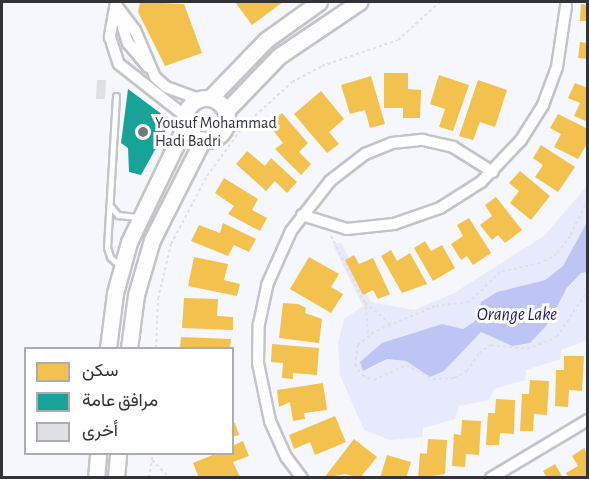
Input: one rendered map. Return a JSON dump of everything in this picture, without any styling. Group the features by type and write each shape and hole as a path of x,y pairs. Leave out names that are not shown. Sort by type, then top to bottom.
{"street":[{"path":"108,347 122,266 138,218 185,121 205,98 266,40 319,2"},
{"path":"116,3 110,37 119,64 131,77 185,121 192,136 202,141 213,140 222,133 226,111 279,56 359,2"},
{"path":"116,3 140,40 151,70"},
{"path":"116,3 133,51 166,87 205,98 226,111"},
{"path":"302,215 326,226 357,230 410,220 454,200 493,172 521,141 547,96 562,47 566,6"},
{"path":"119,64 133,51"},
{"path":"302,477 286,456 270,421 260,383 258,343 267,285 282,248 302,215 341,171 392,143 423,140 453,147 493,172"},
{"path":"129,347 136,295 152,240 202,141"},
{"path":"491,477 588,420"},
{"path":"96,477 98,455"},
{"path":"116,477 118,455"}],"lane":[{"path":"116,96 108,253 122,266"},
{"path":"110,206 118,215 138,218"}],"path":[{"path":"156,347 158,299 171,244 207,176 242,128 292,82 322,66 392,43 440,2"},
{"path":"588,200 564,246 547,260 500,272 469,302 435,306 368,336 358,345 354,357 358,370 368,378 380,379 406,365 427,377 447,379 467,371 479,353 491,345 527,349 548,343 564,330 588,290"},
{"path":"326,226 365,303 368,336"},
{"path":"365,303 391,324"},
{"path":"149,477 153,455"},
{"path":"152,460 170,477"}],"shaded area":[{"path":"587,186 587,222 563,266 545,280 497,292 481,302 475,321 463,329 442,324 406,337 366,371 387,359 406,361 419,370 444,371 481,332 512,346 547,325 558,302 581,272 587,272 587,340 561,350 561,359 526,370 525,380 494,389 489,400 459,406 455,419 423,428 423,437 390,440 364,430 340,375 338,343 344,319 363,306 333,245 341,242 371,302 414,310 454,293 544,236"}],"water":[{"name":"Orange Lake","path":"587,222 587,272 581,273 567,288 547,325 530,343 512,346 481,332 444,371 430,377 406,361 387,359 363,371 360,362 382,343 442,324 463,329 475,321 481,302 497,292 545,280 563,266"}],"building: سكن":[{"path":"140,2 184,4 202,53 165,66 138,12"},
{"path":"235,2 283,2 252,25"},
{"path":"581,4 588,5 588,21 580,21"},
{"path":"580,42 588,43 588,59 578,58"},
{"path":"384,73 408,73 408,89 421,90 420,118 403,118 403,108 384,108"},
{"path":"439,75 469,85 453,131 439,127 445,109 430,104"},
{"path":"371,76 385,124 370,128 365,110 350,114 341,85"},
{"path":"478,80 507,90 495,127 480,122 473,140 459,136"},
{"path":"575,83 588,88 588,122 574,116 580,103 568,98"},
{"path":"321,91 344,119 329,132 339,144 327,153 294,114"},
{"path":"282,113 308,143 299,152 311,164 301,175 275,149 283,143 269,125"},
{"path":"558,114 588,129 588,142 578,159 554,147 561,134 550,128"},
{"path":"541,145 575,167 558,192 535,177 543,165 533,158"},
{"path":"247,151 265,166 271,158 297,182 287,193 275,181 266,191 236,164"},
{"path":"520,171 550,196 531,220 510,203 519,191 509,183"},
{"path":"224,178 258,199 252,210 267,218 260,231 228,214 234,206 215,193"},
{"path":"496,197 522,230 505,243 498,235 492,240 480,225 492,216 485,205"},
{"path":"469,218 491,253 473,265 467,256 461,260 451,244 463,236 457,225"},
{"path":"223,223 256,239 249,252 234,245 228,256 191,241 199,225 220,233"},
{"path":"425,241 431,251 442,245 455,268 433,281 414,248"},
{"path":"391,250 397,261 410,253 427,284 402,293 381,256"},
{"path":"354,255 359,264 373,258 390,294 378,299 373,290 363,295 345,260"},
{"path":"194,257 228,264 224,280 240,284 237,296 188,286"},
{"path":"309,257 339,274 331,287 343,294 331,313 290,289"},
{"path":"184,298 218,299 217,316 233,317 233,330 182,328"},
{"path":"283,303 298,304 306,308 305,313 322,319 319,343 279,338"},
{"path":"181,337 231,339 230,347 180,347"},
{"path":"272,344 319,348 317,375 293,373 293,379 282,378 283,363 271,362"},
{"path":"564,356 584,356 582,391 569,390 568,407 555,406 556,370 564,370"},
{"path":"530,380 549,381 547,415 534,414 533,431 520,431 522,394 529,394"},
{"path":"323,383 327,410 304,413 305,419 293,421 290,402 279,407 277,390"},
{"path":"496,399 515,400 514,434 500,433 499,445 486,445 488,413 495,413"},
{"path":"335,416 346,442 315,455 310,442 294,449 289,435"},
{"path":"462,420 481,421 479,455 466,454 465,467 452,466 454,434 461,435"},
{"path":"234,423 239,435 234,436"},
{"path":"354,439 377,457 360,478 345,474 324,478"},
{"path":"428,439 447,440 445,474 418,478 420,453 427,454"},
{"path":"243,441 249,456 233,462 240,477 199,478 193,463 213,455 234,455 234,445"},
{"path":"584,448 588,455 588,478 569,478 566,473 578,466 572,456"},
{"path":"387,455 411,462 406,478 380,478"},
{"path":"555,464 563,478 547,478 543,471"}],"building: مرافق عامة":[{"name":"Yousuf Mohammad Hadi Badri","path":"128,89 171,121 141,175 129,172 128,148 121,143"}],"building: أخرى":[{"path":"97,80 106,80 105,99 96,99"}],"place":[{"name":"Yousuf Mohammad Hadi Badri","path":"143,132"}]}
